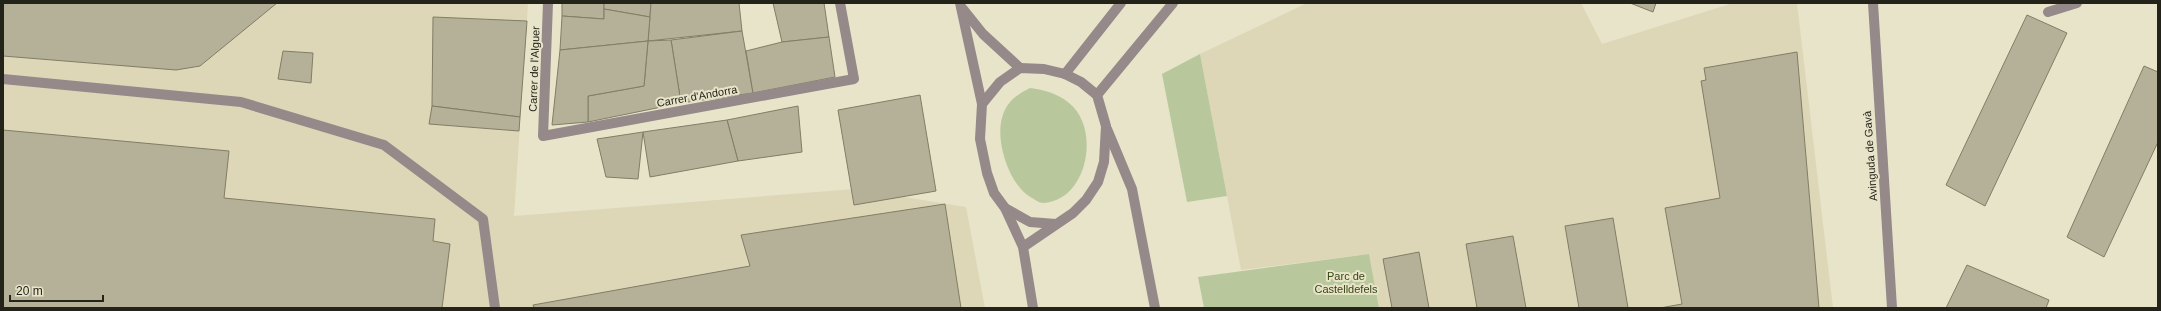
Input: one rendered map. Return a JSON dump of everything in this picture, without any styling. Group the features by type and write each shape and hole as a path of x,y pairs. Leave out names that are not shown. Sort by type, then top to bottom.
{"street":[{"name":"Carrer de l'Alguer","path":"544,136 548,3"},
{"name":"Carrer d'Andorra","path":"544,136 854,79 840,3"},
{"path":"1065,74 1121,3"},
{"path":"1097,95 1173,3"},
{"name":"Avinguda de Gavà","path":"1873,3 1892,308"},
{"path":"2048,12 2077,3"},
{"path":"961,5 983,34 1020,68"},
{"path":"961,5 982,104 980,139 987,173 994,193 1005,208 1023,247 1033,308"},
{"path":"982,104 1000,82 1020,68 1044,69 1065,74 1081,82 1097,95 1106,126 1132,189 1155,308"},
{"path":"3,79 241,102 384,145 483,219 495,308"},
{"path":"1023,247 1073,213 1086,200 1098,182 1104,162 1106,126"},
{"path":"1005,208 1030,222 1056,224"}],"shaded area":[{"path":"3,3 528,3 514,216 855,189 966,207 985,308 3,308"},
{"path":"1307,3 1581,3 1602,44 1733,3 1797,3 1833,308 1379,308 1369,254 1241,270 1200,54"}],"green space":[{"path":"1200,54 1227,196 1187,202 1162,74"},
{"path":"1030,88 1050,92 1069,103 1079,114 1085,129 1087,145 1085,162 1079,177 1071,190 1058,199 1043,203 1032,198 1017,184 1006,163 1001,139 1000,128 1006,108 1016,96"},
{"name":"Parc de Castelldefels","path":"1369,254 1379,308 1204,308 1198,277"}],"building":[{"path":"3,3 277,3 200,66 176,70 3,56"},
{"path":"562,3 604,3 604,19 562,16"},
{"path":"604,3 651,3 650,17 604,9"},
{"path":"651,3 739,3 742,31 648,41"},
{"path":"773,3 824,3 829,37 782,42"},
{"path":"1630,3 1656,3 1653,12"},
{"path":"604,9 650,17 648,41 560,50 562,16 604,19"},
{"path":"2027,15 2067,33 1985,206 1946,185"},
{"path":"433,17 527,21 520,117 432,106"},
{"path":"742,31 753,93 681,103 671,40"},
{"path":"829,37 835,77 753,93 746,51 782,42"},
{"path":"671,40 681,103 588,122 588,96 644,86 648,41"},
{"path":"648,41 644,86 588,96 588,122 552,125 560,50"},
{"path":"283,51 313,53 311,83 278,79"},
{"path":"1797,52 1819,308 1660,308 1682,304 1665,208 1720,198 1701,81 1706,80 1704,68"},
{"path":"2144,66 2158,72 2158,142 2104,257 2067,237"},
{"path":"920,95 936,191 854,205 838,110"},
{"path":"432,106 520,117 519,131 429,124"},
{"path":"798,106 802,152 738,161 727,120"},
{"path":"727,120 738,161 650,177 643,132"},
{"path":"3,130 229,151 224,198 435,219 433,241 450,244 442,308 3,308"},
{"path":"643,132 638,179 606,177 597,139"},
{"path":"945,204 961,308 534,308 533,305 750,266 741,235"},
{"path":"1613,218 1628,308 1579,308 1565,226"},
{"path":"1513,236 1526,308 1477,308 1466,244"},
{"path":"1419,252 1429,308 1392,308 1383,259"},
{"path":"1967,265 2049,300 2046,308 1946,308"}]}
